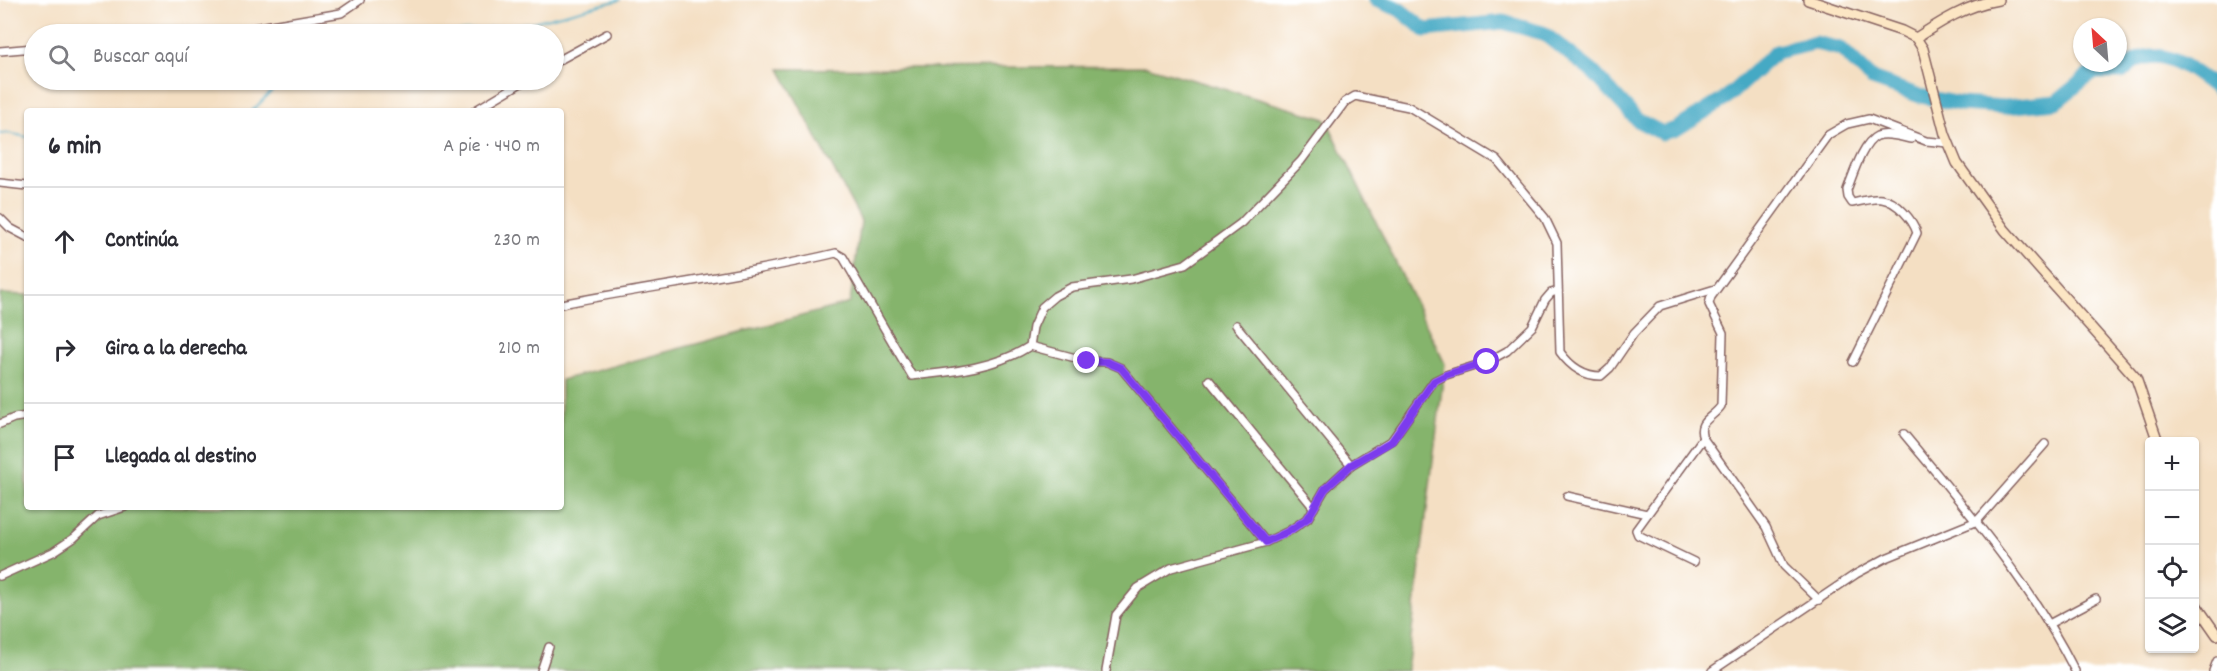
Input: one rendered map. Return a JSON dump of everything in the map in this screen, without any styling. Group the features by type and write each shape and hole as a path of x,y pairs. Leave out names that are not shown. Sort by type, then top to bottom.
{"main road":[{"path":"1808,0 1902,31 1916,38 1926,59 1947,139 1957,163 2005,230 2136,378 2157,437"},
{"path":"1916,38 1945,19 1966,9 1998,0"},
{"path":"2199,609 2217,635"}],"street":[{"path":"277,24 341,13 360,0"},
{"path":"564,57 607,33"},
{"path":"0,51 24,49"},
{"path":"479,108 509,90"},
{"path":"1030,346 1033,327 1042,307 1055,296 1072,287 1131,279 1185,264 1241,223 1301,161 1346,102 1355,96 1409,107 1497,160 1545,218 1557,243 1560,352 1569,364 1592,376 1601,376 1610,368 1634,333 1660,306 1715,290"},
{"path":"1819,600 1784,566 1766,527 1700,431 1701,425 1722,406 1724,333 1709,304 1715,290 1828,135 1847,124 1869,118 1926,141"},
{"path":"1853,362 1917,233 1906,214 1888,200 1881,198 1852,203 1847,190 1865,148 1879,135 1926,141 1947,139"},
{"path":"0,183 24,186"},
{"path":"0,218 10,228 24,235"},
{"path":"564,303 638,289 775,268 836,253 843,257 912,375 976,366 1014,356 1030,346 1087,361 1107,362 1121,368 1266,542"},
{"path":"1106,671 1116,615 1138,588 1171,568 1266,542 1289,531 1308,518 1325,489 1351,465 1392,441 1434,381 1487,362 1520,340 1532,327 1545,300 1551,293 1558,291"},
{"path":"1236,325 1351,465"},
{"path":"1209,380 1314,508"},
{"path":"0,424 24,416"},
{"path":"1904,434 1977,521 2015,571 2049,624 2075,671"},
{"path":"1694,562 1638,535 1636,530 1703,438"},
{"path":"1712,671 1856,574 1886,558 1977,521 2045,444"},
{"path":"1567,496 1647,514"},
{"path":"0,576 53,552 74,538 98,516 116,510"},
{"path":"2049,624 2096,599"},
{"path":"541,671 549,647"},
{"path":"2213,671 2217,661"}],"green space":[{"path":"1146,66 1326,119 1445,364 1407,671 0,671 0,294 24,295 24,510 564,510 564,379 850,303 861,221 780,69"}],"waterway":[{"path":"521,24 620,0"},
{"path":"1376,0 1399,9 1425,30 1503,22 1543,33 1593,72 1637,120 1662,133 1676,129 1725,99 1776,52 1815,43 1841,49 1872,79 1920,96 1960,104 2005,107 2056,102 2093,72 2122,72 2135,61 2158,56 2180,63 2217,89"},
{"path":"255,108 273,90"},
{"path":"0,134 24,136"}],"route":[{"path":"1087,361 1107,362 1121,368 1266,542 1289,531 1308,518 1325,489 1351,465 1392,441 1434,381 1487,362"}]}
